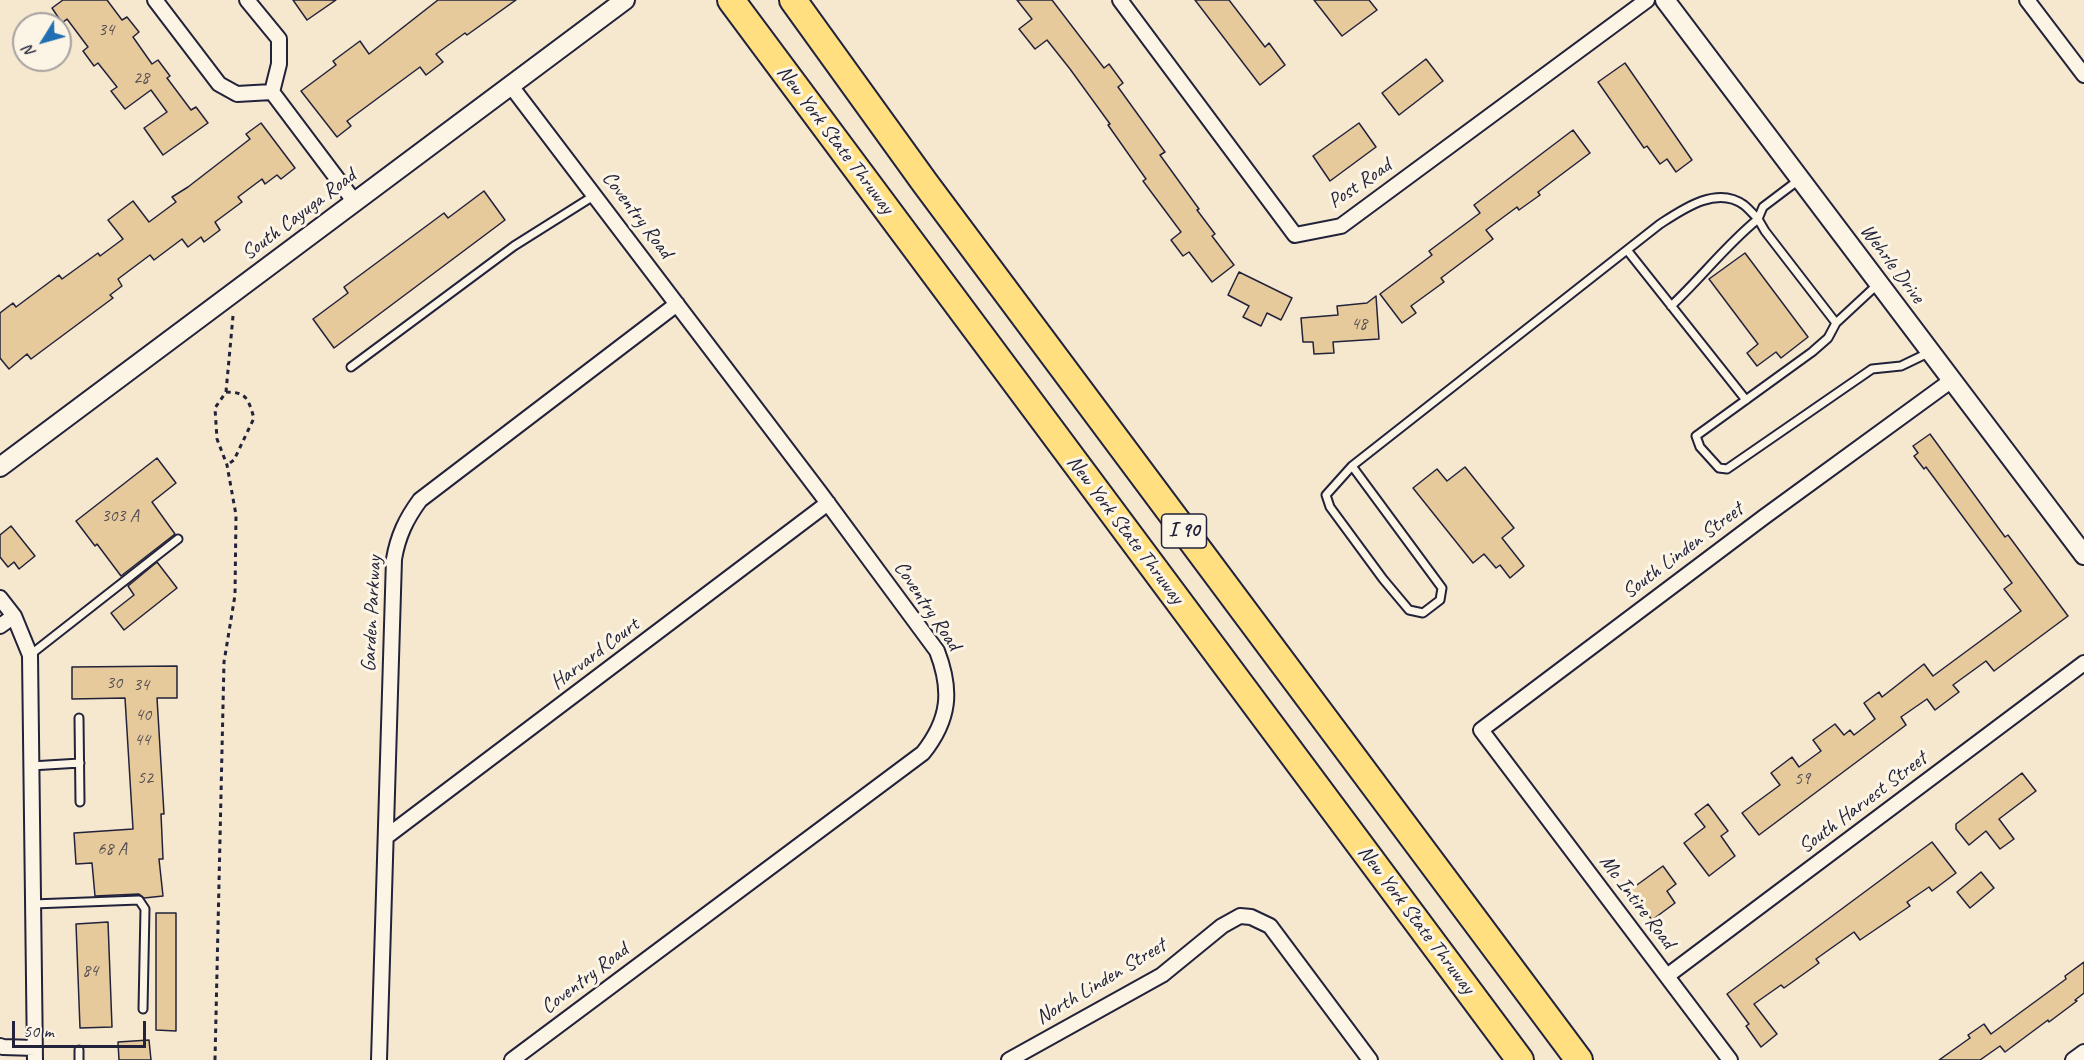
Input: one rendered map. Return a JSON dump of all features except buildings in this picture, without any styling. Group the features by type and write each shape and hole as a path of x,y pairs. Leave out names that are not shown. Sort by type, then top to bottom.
{"highway":[{"name":"New York State Thruway","path":"731,0 1520,1060"},
{"name":"I 90","path":"793,0 925,183 1579,1060"}],"street":[{"path":"155,0 219,84 237,94 272,92"},
{"path":"248,0 279,39 279,64 272,92"},
{"name":"South Cayuga Road","path":"0,467 625,0"},
{"name":"Post Road","path":"1120,0 1294,234 1341,226 1647,0"},
{"name":"Wehrle Drive","path":"1665,0 2084,555"},
{"path":"2027,0 2084,75"},
{"name":"Coventry Road","path":"510,86 828,503 937,651 944,670 947,691 943,717 932,741 923,753 512,1060"},
{"path":"272,92 354,201"},
{"name":"Garden Parkway","path":"379,1060 394,559 398,537 420,500 677,304"},
{"name":"South Linden Street","path":"1510,769 1480,730 1764,517 1952,380"},
{"name":"Harvard Court","path":"386,837 828,503"},
{"path":"0,598 14,616 30,655 35,1054 0,1046"},
{"path":"0,626 14,616"},
{"name":"South Harvest Street","path":"1667,976 2084,663"},
{"name":"Mc Intire Road","path":"1510,769 1730,1060"},
{"name":"North Linden Street","path":"1009,1060 1162,975 1222,926 1240,916 1251,917 1270,926 1370,1060"},
{"path":"2073,1060 2084,1052"}],"lane":[{"path":"1671,306 1736,237 1758,219 1763,207 1800,179"},
{"path":"351,367 514,246 595,195"},
{"path":"1352,466 1442,588 1440,600 1423,613 1409,610 1383,579 1330,507 1326,495 1352,466 1660,224 1693,204 1722,197 1743,204 1758,219 1836,323"},
{"path":"1627,250 1746,400"},
{"path":"1879,284 1836,323 1828,338 1812,352 1696,436 1700,447 1719,468 1727,469 1872,369 1901,366 1931,352"},
{"path":"30,655 178,539"},
{"path":"79,718 80,802"},
{"path":"31,766 80,763"},
{"path":"33,904 139,900 145,909 143,1009"},
{"path":"79,1050 79,1060"}],"path":[{"path":"215,1060 224,662 235,595 236,515 227,465 217,439 215,408 226,392 235,292"},
{"path":"226,392 240,392 249,399 254,418 234,460 227,465"}]}
